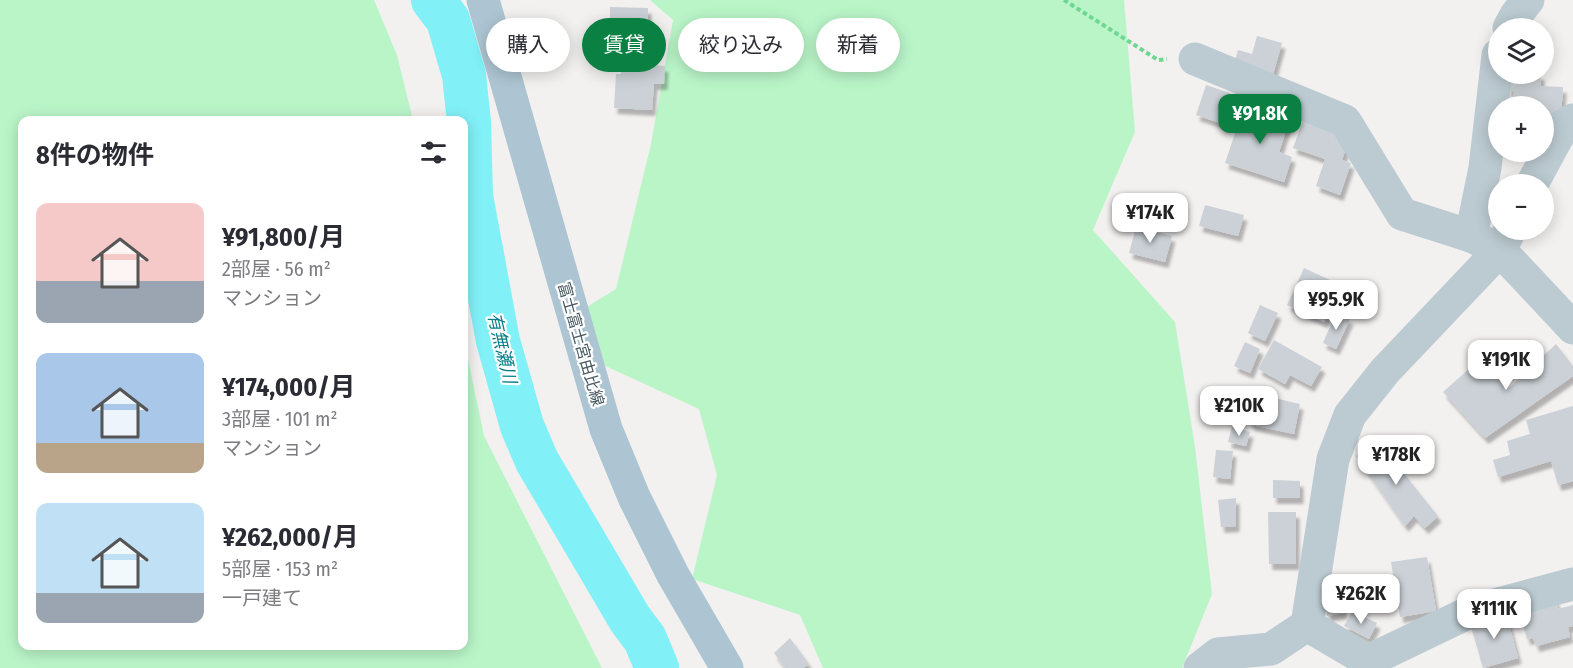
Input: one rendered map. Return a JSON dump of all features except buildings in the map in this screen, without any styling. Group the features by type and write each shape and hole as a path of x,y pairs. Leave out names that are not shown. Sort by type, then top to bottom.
{"main road":[{"name":"富士富士宮由比線","path":"483,0 606,429 644,517 673,575 727,668"}],"street":[{"path":"1514,18 1528,0"},
{"path":"1195,59 1345,122 1402,214 1471,236 1488,238"},
{"path":"1471,236 1485,168 1495,84"},
{"path":"1537,174 1564,125 1573,120"},
{"path":"1200,668 1218,654 1271,650 1307,625 1333,459 1350,415 1385,370 1505,240 1573,328"},
{"path":"1307,625 1369,664 1472,611 1573,584"}],"path":[{"path":"1064,0 1158,60 1195,59"}],"green space":[{"path":"0,0 374,0 397,55 412,116 18,116 18,650 468,650 468,359 484,436 602,668 0,668"},
{"path":"650,0 1124,0 1135,132 1093,230 1175,322 1195,447 1212,594 1182,668 823,668 800,615 692,579 717,475 699,409 601,364 585,308 616,289 651,144 664,72 666,72 673,20"}],"waterway":[{"name":"有無瀬川","path":"433,0 448,20 464,75 469,122 471,196 498,341 522,426 537,461 630,619 645,639 657,668"}]}
